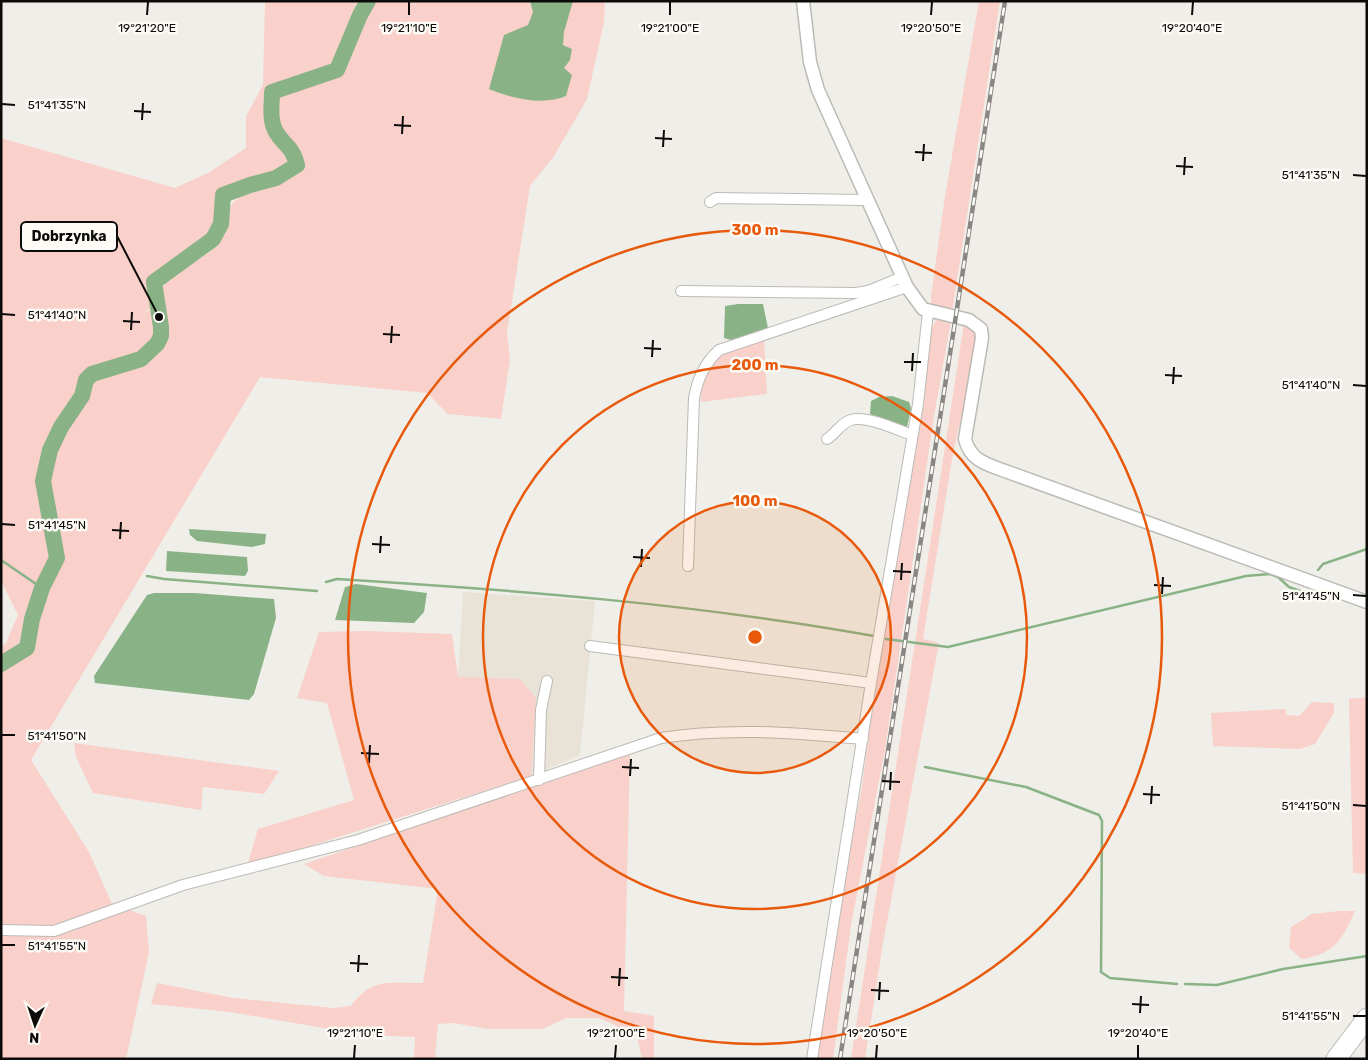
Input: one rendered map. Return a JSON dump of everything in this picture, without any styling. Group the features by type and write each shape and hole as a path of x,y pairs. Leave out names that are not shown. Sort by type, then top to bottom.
{"highway":[{"path":"1336,1059 1367,1018"}],"street":[{"path":"803,1 810,62 818,90 866,200 905,282 919,305 928,312 969,320 981,329 982,338 965,439 967,450 973,456 1005,471 1367,602"},
{"path":"710,202 716,198 866,200"},
{"path":"680,291 856,293 905,282"},
{"path":"688,566 694,398 700,374 707,361 719,350 905,282"},
{"path":"812,1059 870,683 912,435 928,312"},
{"path":"827,439 845,423 857,419 880,424 912,435"},
{"path":"590,646 870,683"},
{"path":"539,780 540,720 547,681"},
{"path":"1,930 54,931 183,885 358,840 661,738 698,732 778,732 862,739"}],"shaded area":[{"path":"265,1 605,1 604,22 587,99 554,156 530,186 507,333 510,360 501,419 448,414 427,393 260,377 31,760 89,852 112,904 146,916 149,952 126,1059 1,1059 1,669 26,654 32,645 41,598 62,549 48,483 51,464 61,434 83,404 89,392 90,382 105,373 140,363 155,353 163,338 164,331 160,300 165,284 178,271 210,252 216,246 223,235 232,204 250,191 296,175 301,169 302,164 299,154 284,135 281,126 279,99 273,94 276,132 293,151 297,165 276,178 223,195 221,224 213,239 154,282 156,302 141,316 154,306 158,335 150,348 126,363 100,368 88,373 83,379 79,395 57,426 46,450 40,480 54,557 39,587 28,616 23,646 1,660 1,646 6,643 18,615 1,581 1,138 175,188 208,173 246,148 246,116 263,85"},
{"path":"530,1 573,1 564,32 563,45 572,49 570,60 564,68 572,75 566,96 557,99 527,100 489,89 504,35 528,25 533,12"},
{"path":"979,1 1000,1 952,312 931,308 931,296 945,196"},
{"path":"763,304 768,328 731,340 724,338 725,306"},
{"path":"938,318 951,321 934,416 885,750 851,925 833,1059 815,1059 840,904 862,787 882,635 931,329"},
{"path":"964,323 973,326 978,339 952,459 923,639 939,643 883,943 865,1059 851,1059"},
{"path":"764,340 767,394 701,402 702,386 711,365 728,353"},
{"path":"892,396 909,402 911,408 907,427 870,414 871,401 879,397"},
{"path":"189,529 266,534 265,544 252,547 197,541 190,535"},
{"path":"167,551 247,557 248,571 245,576 166,571"},
{"path":"356,584 427,593 424,612 414,623 335,620 345,587"},
{"path":"463,592 595,601 580,755 531,776 535,698 458,677"},
{"path":"154,593 195,593 274,599 276,618 254,694 249,700 95,683 94,676 147,595"},
{"path":"366,631 452,634 458,677 520,679 536,698 531,776 247,866 258,829 354,800 327,703 297,698 319,632"},
{"path":"1367,697 1367,874 1353,873 1349,699"},
{"path":"1312,702 1334,703 1334,713 1315,744 1300,749 1213,746 1211,713 1286,709 1286,715 1299,716"},
{"path":"74,743 279,771 264,794 203,787 201,810 93,793 76,757"},
{"path":"630,753 624,1011 654,1016 654,1059 642,1059 637,1035 599,1018 566,1018 543,1029 488,1029 453,1023 438,1024 435,1059 414,1059 415,1037 364,1035 230,1012 151,1004 157,983 234,998 333,1008 351,1006 366,990 374,986 391,983 423,983 438,889 324,876 304,864"},
{"path":"1355,911 1342,937 1330,949 1313,957 1302,959 1289,948 1291,927 1312,914"}],"waterway":[{"path":"1,664 27,648 32,619 42,588 57,558 43,481 50,450 61,427 82,396 86,380 92,374 141,359 157,344 161,336 161,327 154,282 213,239 221,224 223,195 276,178 297,165 293,153 279,137 272,123 272,92 337,70 360,15 368,1"},
{"path":"1318,570 1323,564 1367,549"},
{"path":"1,560 42,588"},
{"path":"886,639 948,647 1246,576 1270,574 1278,577 1289,587 1311,595"},
{"path":"147,576 317,591"},
{"path":"326,582 337,579 539,593 740,615 874,636"},
{"path":"925,767 1026,787 1099,815 1102,821 1101,972 1110,978 1177,984"},
{"path":"1185,984 1217,985 1283,969 1367,956"}],"railway":[{"path":"840,1059 1005,1"}],"place":[{"name":"Dobrzynka","path":"159,317"}]}
